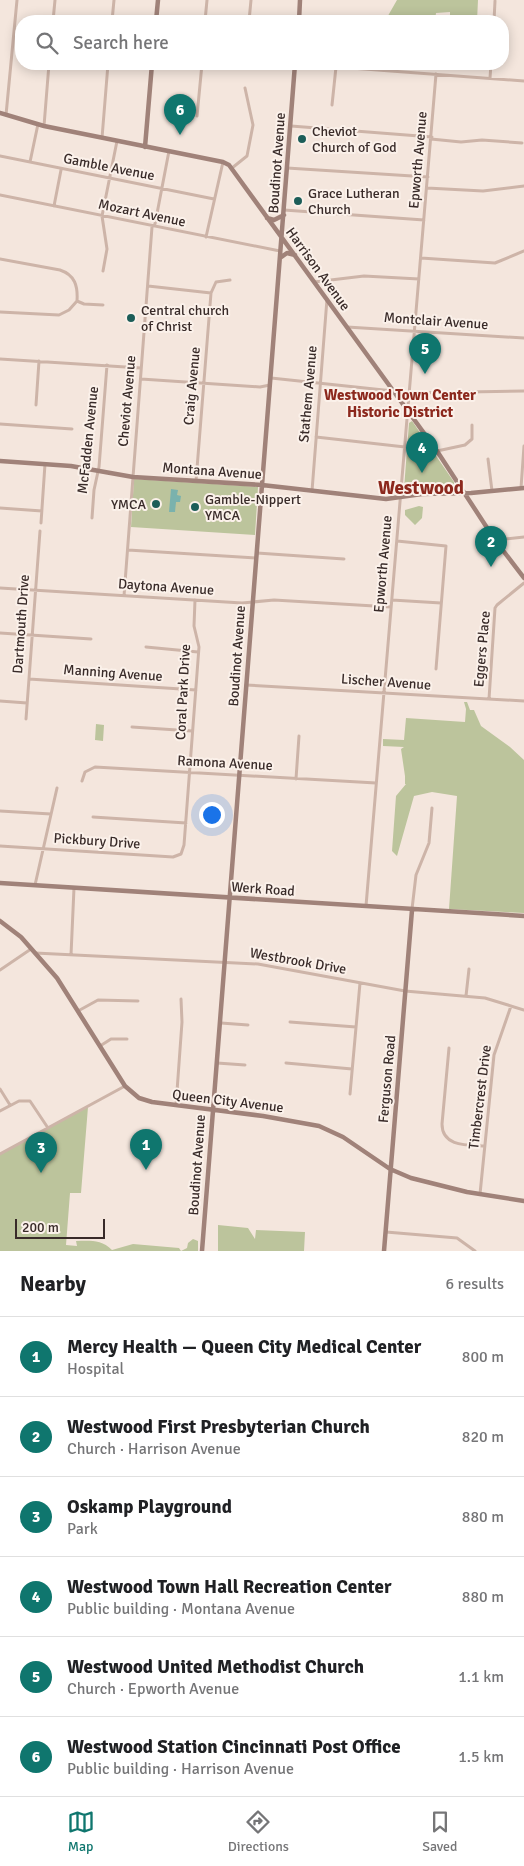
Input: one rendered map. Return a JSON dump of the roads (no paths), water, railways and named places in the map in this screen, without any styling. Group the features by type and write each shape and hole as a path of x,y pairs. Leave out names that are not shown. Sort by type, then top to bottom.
{"street":[{"path":"16,15 17,0"},
{"path":"54,15 55,0"},
{"path":"113,15 114,0"},
{"path":"157,15 158,0"},
{"path":"206,15 207,0"},
{"path":"250,15 251,0"},
{"path":"299,15 300,0"},
{"path":"495,15 496,1"},
{"path":"6,115 15,22"},
{"path":"44,126 49,70"},
{"path":"102,138 108,70"},
{"path":"145,147 151,70"},
{"path":"198,116 202,70"},
{"name":"Boudinot Avenue","path":"202,1251 296,70"},
{"path":"332,105 336,70"},
{"path":"379,70 524,81"},
{"path":"490,78 491,70"},
{"name":"Epworth Avenue","path":"366,907 436,74"},
{"path":"232,168 247,156 253,125 245,88"},
{"name":"Harrison Avenue","path":"0,114 44,126 223,162 232,168 437,451 495,540 524,578"},
{"path":"30,162 38,124"},
{"path":"291,126 461,142 482,140 522,143"},
{"path":"103,270 107,249 102,216 117,141"},
{"name":"Cheviot Avenue","path":"124,596 152,227 155,224 169,151"},
{"name":"Gamble Avenue","path":"0,156 61,170 214,199"},
{"path":"206,237 223,162"},
{"path":"287,168 428,177"},
{"path":"54,206 61,170"},
{"path":"427,188 483,192 524,186"},
{"name":"Mozart Avenue","path":"0,195 152,227 280,251"},
{"path":"267,218 274,220 284,213 424,220"},
{"path":"421,258 495,263 524,251"},
{"path":"280,258 287,253 295,255"},
{"path":"0,259 64,271 72,277 76,284 77,301 69,310 59,315 0,312"},
{"path":"314,282 364,276 419,279"},
{"path":"148,286 211,293 216,282 230,280"},
{"name":"Craig Avenue","path":"196,481 211,293"},
{"name":"Stathem Avenue","path":"312,491 327,299"},
{"path":"77,301 84,304 103,305"},
{"name":"Montclair Avenue","path":"347,327 524,338"},
{"path":"0,359 141,368"},
{"path":"36,405 39,361"},
{"name":"McFadden Avenue","path":"92,518 107,365"},
{"path":"270,378 393,391"},
{"path":"140,379 270,386"},
{"path":"410,393 524,391"},
{"path":"0,424 72,429"},
{"path":"437,451 468,444 472,439 472,425"},
{"path":"316,437 405,447"},
{"path":"523,488 524,446"},
{"path":"488,459 492,491"},
{"name":"Montana Avenue","path":"0,461 71,466 133,477 262,485 386,499 422,494 465,493 523,488"},
{"path":"41,523 45,464"},
{"path":"452,493 458,482"},
{"path":"0,508 42,511"},
{"name":"Dartmouth Drive","path":"26,719 40,531"},
{"path":"495,540 524,537"},
{"path":"396,541 446,546 436,669"},
{"path":"128,550 344,560"},
{"name":"Eggers Place","path":"489,699 496,606 524,584"},
{"name":"Daytona Avenue","path":"0,588 242,603 274,600 391,607"},
{"name":"Coral Park Drive","path":"184,845 198,652 194,626 195,600"},
{"path":"392,600 441,603"},
{"path":"0,633 91,639"},
{"path":"146,647 198,652"},
{"name":"Manning Avenue","path":"29,679 196,690"},
{"name":"Lischer Avenue","path":"246,685 524,701"},
{"path":"0,701 27,703"},
{"path":"132,727 192,731"},
{"path":"296,779 299,736"},
{"name":"Ramona Avenue","path":"82,781 85,772 95,766 376,783"},
{"path":"34,885 58,788"},
{"path":"412,910 416,875 429,843 432,808"},
{"path":"0,811 52,814"},
{"path":"93,817 186,823"},
{"name":"Pickbury Drive","path":"0,846 173,857 181,854 184,845"},
{"name":"Werk Road","path":"0,883 524,916"},
{"path":"71,955 74,888"},
{"name":"Ferguson Road","path":"384,1251 412,910"},
{"name":"Queen City Avenue","path":"0,921 16,932 57,978 125,1086 143,1099 319,1126 343,1137 390,1169 421,1181 480,1194 524,1200"},
{"path":"0,970 33,951"},
{"name":"Westbrook Drive","path":"33,951 71,955 258,964 405,991 495,1000 524,1010"},
{"path":"466,996 469,968"},
{"path":"350,1094 360,983"},
{"path":"176,1105 182,1022 181,999"},
{"path":"78,1012 98,1000 138,1001"},
{"name":"Timbercrest Drive","path":"480,1194 494,1055 511,1006"},
{"path":"290,1022 356,1027"},
{"path":"221,1023 248,1025"},
{"path":"100,1046 111,1039 127,1040"},
{"path":"449,1048 442,1132 448,1140 455,1143 485,1146"},
{"path":"217,1063 245,1065"},
{"path":"286,1063 352,1068"},
{"path":"0,1154 125,1086"},
{"path":"0,1089 10,1105"},
{"path":"0,1111 22,1100 30,1101 48,1128"},
{"path":"386,1232 457,1238 475,1251"}],"water":[{"path":"171,489 178,490 177,495 181,496 180,502 176,502 175,512 169,512"}],"place":[{"name":"Westwood Station Cincinnati Post Office","path":"180,135"},
{"name":"Cheviot Church of God","path":"302,139"},
{"name":"Grace Lutheran Church","path":"298,201"},
{"name":"Central church of Christ","path":"131,318"},
{"name":"Westwood United Methodist Church","path":"425,374"},
{"name":"Westwood Town Hall Recreation Center","path":"422,473"},
{"name":"YMCA","path":"156,504"},
{"name":"Gamble-Nippert YMCA","path":"195,507"},
{"name":"Westwood First Presbyterian Church","path":"491,567"},
{"name":"Mercy Health — Queen City Medical Center","path":"146,1170"},
{"name":"Oskamp Playground","path":"41,1173"}],"district":[{"name":"Westwood Town Center Historic District","path":"400,404"},
{"name":"Westwood","path":"421,488"}]}
